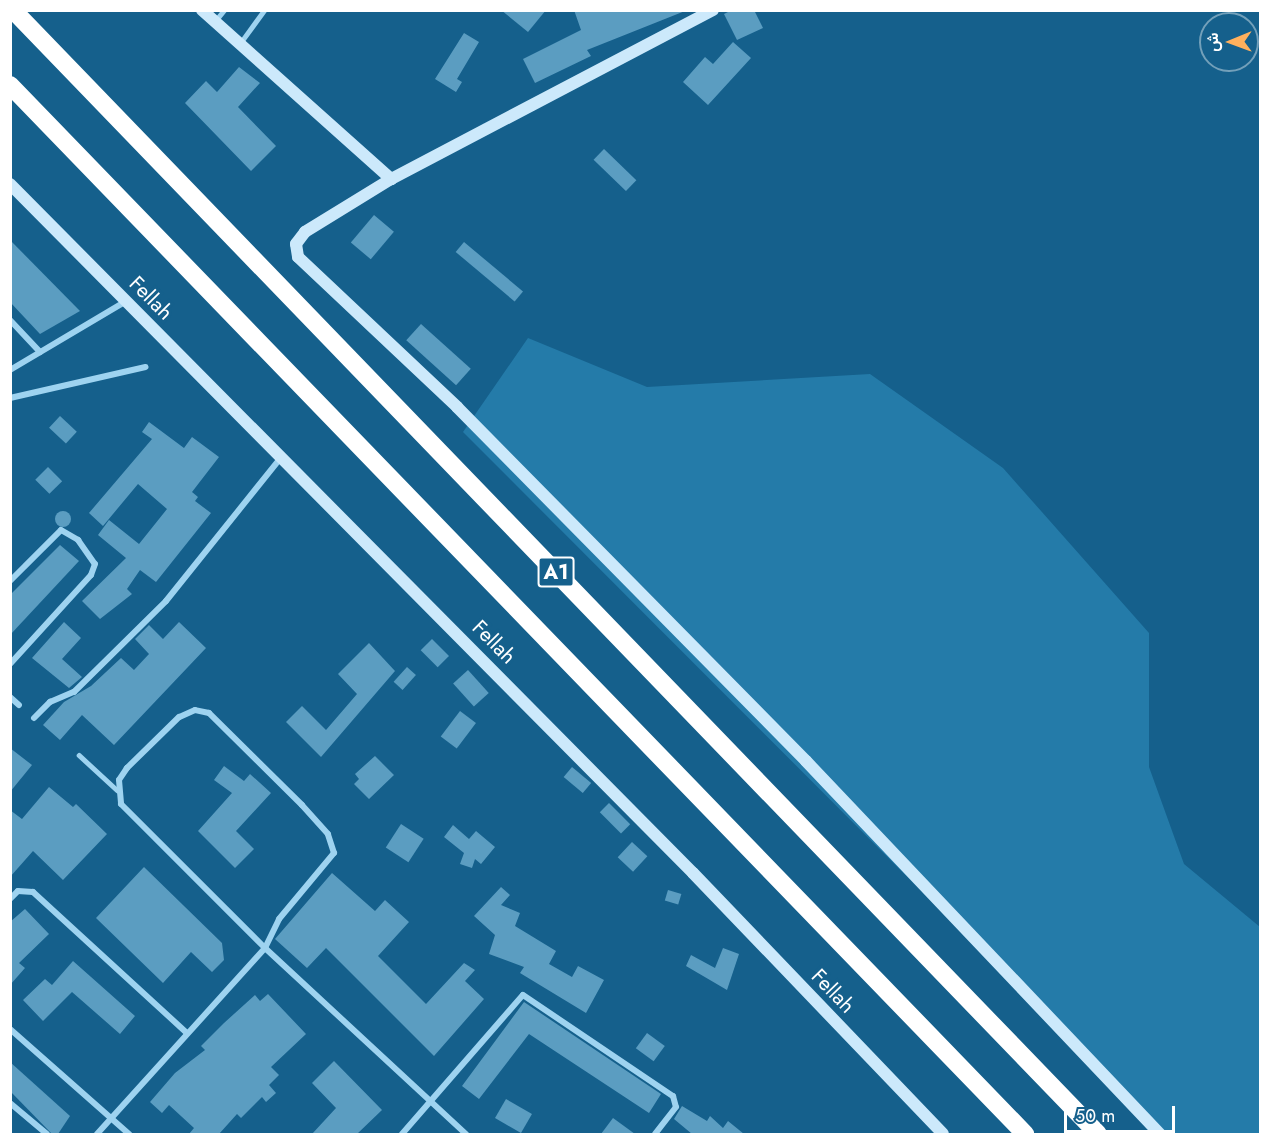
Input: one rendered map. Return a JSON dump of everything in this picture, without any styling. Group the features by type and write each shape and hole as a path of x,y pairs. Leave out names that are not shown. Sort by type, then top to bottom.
{"highway":[{"name":"A1","path":"13,10 1098,1134"},
{"name":"A1","path":"10,85 1025,1134"}],"street":[{"path":"202,10 391,179"},
{"path":"713,10 391,179 299,237 296,250 304,266 457,408 772,727 1160,1134"},
{"name":"Fellah","path":"10,184 283,456 943,1134"},
{"path":"10,370 126,301"},
{"path":"10,320 40,352"},
{"path":"10,398 145,367"},
{"path":"34,718 50,702 74,692 166,601 283,456"},
{"path":"10,581 61,530 78,540 95,564 91,575 10,664"},
{"path":"10,697 19,705"},
{"path":"97,1134 265,948 279,919 334,853 328,834 302,805 202,710 188,711 127,768 117,790 129,816 265,948 433,1101 466,1134"},
{"path":"10,899 18,891 33,892 187,1033"},
{"path":"402,1134 525,995 673,1096 676,1107 655,1134"},
{"path":"10,1029 129,1134"},
{"path":"10,1103 47,1134"}],"lane":[{"path":"215,22 224,10"},
{"path":"239,44 264,10"},
{"path":"79,755 117,790"}],"shaded area":[{"path":"528,338 647,387 870,374 1003,468 1149,633 1149,767 1184,864 1260,927 1260,1134 1164,1134 463,432"}],"building":[{"path":"501,10 546,10 528,32"},
{"path":"574,10 685,11 587,50 591,56 535,83 523,59 581,30"},
{"path":"732,10 754,10 763,28 737,40 724,14"},
{"path":"464,33 479,42 457,79 462,82 456,92 435,79"},
{"path":"733,42 751,58 708,105 683,82 705,57 713,64"},
{"path":"239,67 260,83 238,107 276,146 251,171 185,103 206,81 217,92"},
{"path":"604,149 636,180 626,191 594,160"},
{"path":"374,215 394,232 371,259 351,243"},
{"path":"10,240 80,311 40,334 10,302"},
{"path":"464,242 523,291 515,301 456,252"},
{"path":"421,324 471,369 456,385 406,340"},
{"path":"60,416 77,432 66,443 49,428"},
{"path":"149,422 184,448 192,437 219,457 192,492 198,497 195,501 211,513 156,582 140,570 127,589 132,594 100,619 82,601 126,558 98,535 109,520 139,544 167,509 138,484 103,526 89,513 152,439 142,432"},
{"path":"48,467 62,481 49,494 35,480"},
{"path":"63,511 71,519 63,527 55,519"},
{"path":"60,545 79,561 10,635 10,595"},
{"path":"64,622 81,638 62,659 82,677 69,688 32,658"},
{"path":"179,622 206,648 114,745 82,715 60,740 43,725 64,702 91,686 121,658 134,670 149,654 135,639 149,625 163,639"},
{"path":"432,639 449,656 438,667 421,650"},
{"path":"369,643 395,671 321,757 286,722 302,706 326,730 357,694 338,674"},
{"path":"407,667 416,675 403,690 394,682"},
{"path":"468,670 489,693 474,706 453,683"},
{"path":"460,711 476,723 457,749 441,737"},
{"path":"10,748 32,765 10,792"},
{"path":"375,756 394,775 369,799 354,784 359,779 355,774"},
{"path":"224,766 244,781 250,774 271,793 236,831 254,849 235,868 198,831 232,793 214,780"},
{"path":"572,767 591,783 583,793 564,777"},
{"path":"49,787 73,807 76,804 107,834 63,880 33,851 10,877 10,810 22,819"},
{"path":"609,803 630,824 621,833 600,812"},
{"path":"401,824 424,839 408,862 386,847"},
{"path":"453,825 469,839 476,831 495,847 481,864 475,859 472,868 460,864 464,853 444,837"},
{"path":"632,842 647,856 633,872 618,857"},
{"path":"144,867 222,943 224,960 212,972 191,952 163,983 96,918"},
{"path":"332,873 375,911 385,900 409,922 378,956 426,1004 464,963 475,970 465,981 484,999 434,1056 326,948 307,968 275,939"},
{"path":"501,887 510,895 501,905 520,913 515,926 556,951 549,964 572,977 578,966 604,980 586,1013 520,973 524,967 489,954 495,935 474,916"},
{"path":"668,890 681,894 678,905 665,901"},
{"path":"25,909 49,934 19,963 25,968 10,985 10,922"},
{"path":"723,948 739,954 727,990 686,966 691,955 715,968"},
{"path":"73,961 135,1016 120,1034 72,992 43,1021 23,1000 45,979 52,985"},
{"path":"268,994 306,1034 271,1067 279,1075 269,1085 276,1093 266,1102 262,1097 241,1118 237,1114 219,1134 189,1134 194,1128 169,1105 162,1113 150,1102 175,1073 205,1050 201,1046 224,1023 255,995 260,1001"},
{"path":"524,1002 661,1094 649,1113 529,1034 479,1099 462,1086"},
{"path":"647,1033 665,1046 654,1061 636,1048"},
{"path":"334,1061 382,1110 357,1134 312,1134 336,1108 312,1083"},
{"path":"10,1062 70,1116 58,1134 52,1134 10,1091"},
{"path":"506,1099 532,1114 521,1133 495,1118"},
{"path":"682,1106 707,1121 710,1116 723,1128 728,1121 744,1134 692,1134 674,1119"},
{"path":"613,1118 635,1134 601,1134"}]}
